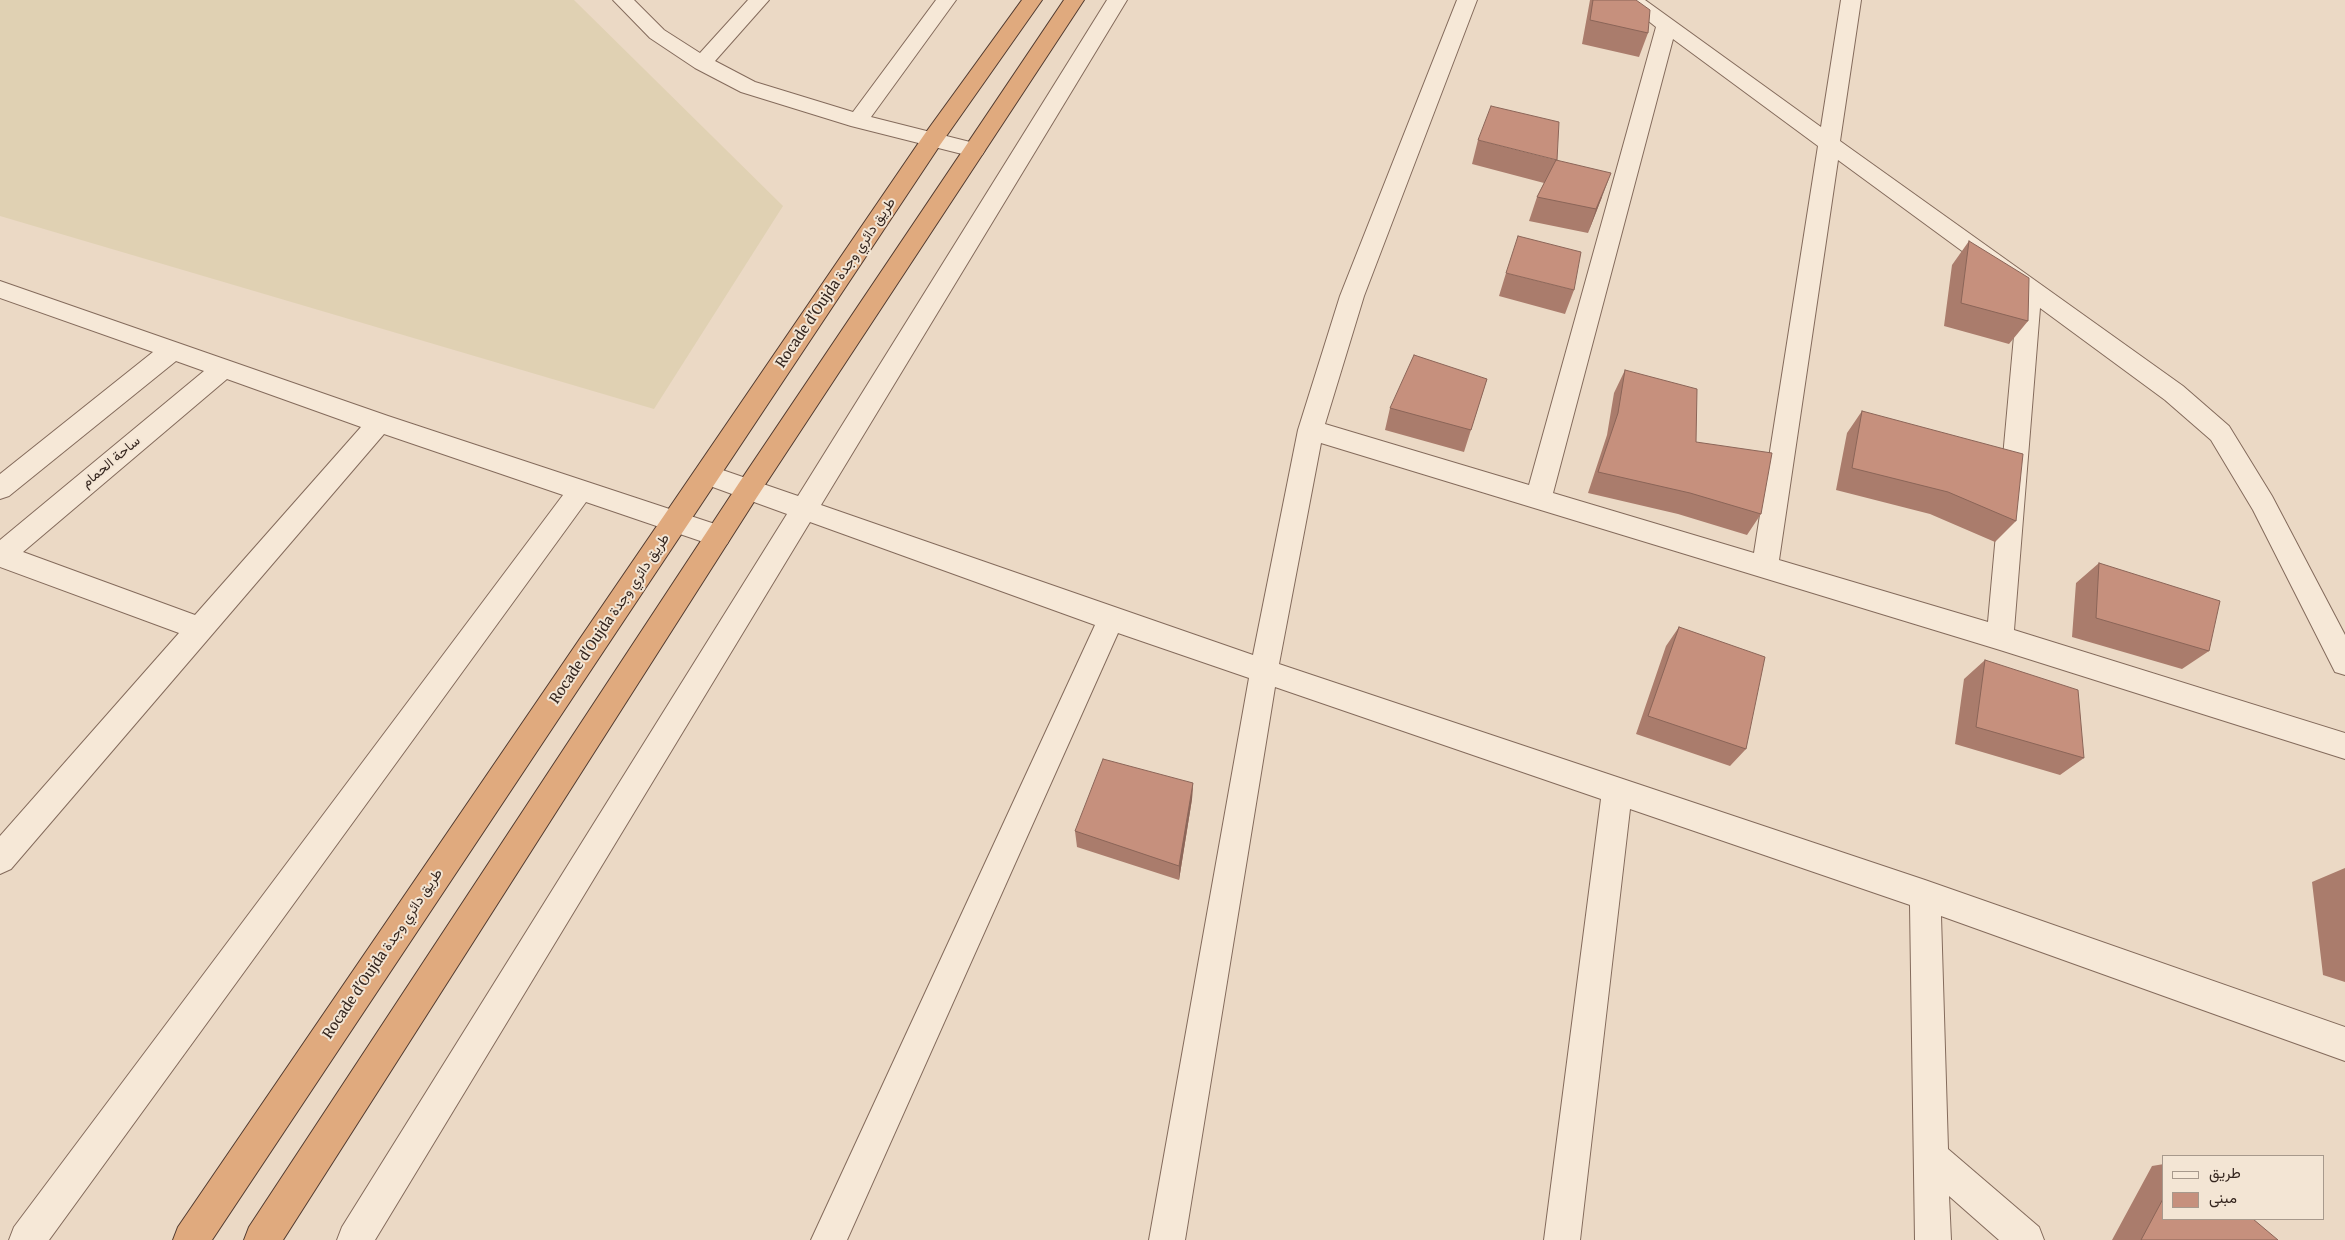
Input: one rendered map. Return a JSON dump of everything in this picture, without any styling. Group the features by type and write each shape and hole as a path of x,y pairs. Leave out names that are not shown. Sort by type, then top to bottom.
{"highway":[{"name":"Rocade d'Oujda طريق دائري وجدة","path":"191,1240 932,140 1032,0"},
{"path":"262,1240 748,490 1074,0"}],"street":[{"path":"623,0 657,34 702,64 748,87 858,121 974,150"},
{"path":"702,64 759,0"},
{"path":"858,121 946,0"},
{"path":"354,1240 1117,0"},
{"path":"1167,1240 1264,671 1311,430 1352,296 1467,0"},
{"path":"1632,0 1828,144 2174,392 2220,433 2263,503 2345,662"},
{"path":"1764,567 1851,0"},
{"path":"1538,497 1666,26"},
{"path":"0,288 174,349 222,369 718,536"},
{"path":"2000,638 2030,288"},
{"path":"0,489 174,349"},
{"name":"ساحة الحمام","path":"1,556 222,369"},
{"path":"0,859 379,423"},
{"path":"1311,430 2000,638 2345,746"},
{"path":"708,475 1111,619 1925,894 2345,1044"},
{"path":"28,1240 580,491"},
{"path":"1,556 201,629"},
{"path":"830,1240 1111,619"},
{"path":"1562,1240 1617,790"},
{"path":"1925,894 1933,1240"},
{"path":"1932,1158 2026,1240"}],"shaded area":[{"path":"0,0 574,0 783,206 654,409 0,216"}],"building":[{"path":"1593,0 1636,0 1650,10 1648,33 1590,20"},
{"path":"1491,106 1559,122 1557,160 1478,140"},
{"path":"1556,160 1611,173 1596,209 1537,197"},
{"path":"1518,236 1581,252 1574,290 1506,273"},
{"path":"1969,241 2029,278 2028,321 1961,303"},
{"path":"1414,355 1487,379 1471,430 1390,408"},
{"path":"1625,370 1697,389 1696,442 1772,453 1761,514 1690,493 1598,472 1618,413"},
{"path":"1862,411 2023,454 2016,521 1948,492 1852,468"},
{"path":"2099,563 2220,601 2209,651 2096,618"},
{"path":"1679,627 1765,657 1746,749 1648,716"},
{"path":"1985,660 2078,690 2084,758 1976,727"},
{"path":"1103,759 1193,783 1179,866 1075,831"},
{"path":"2162,1201 2162,1220 2254,1220 2278,1240 2141,1240"}]}
